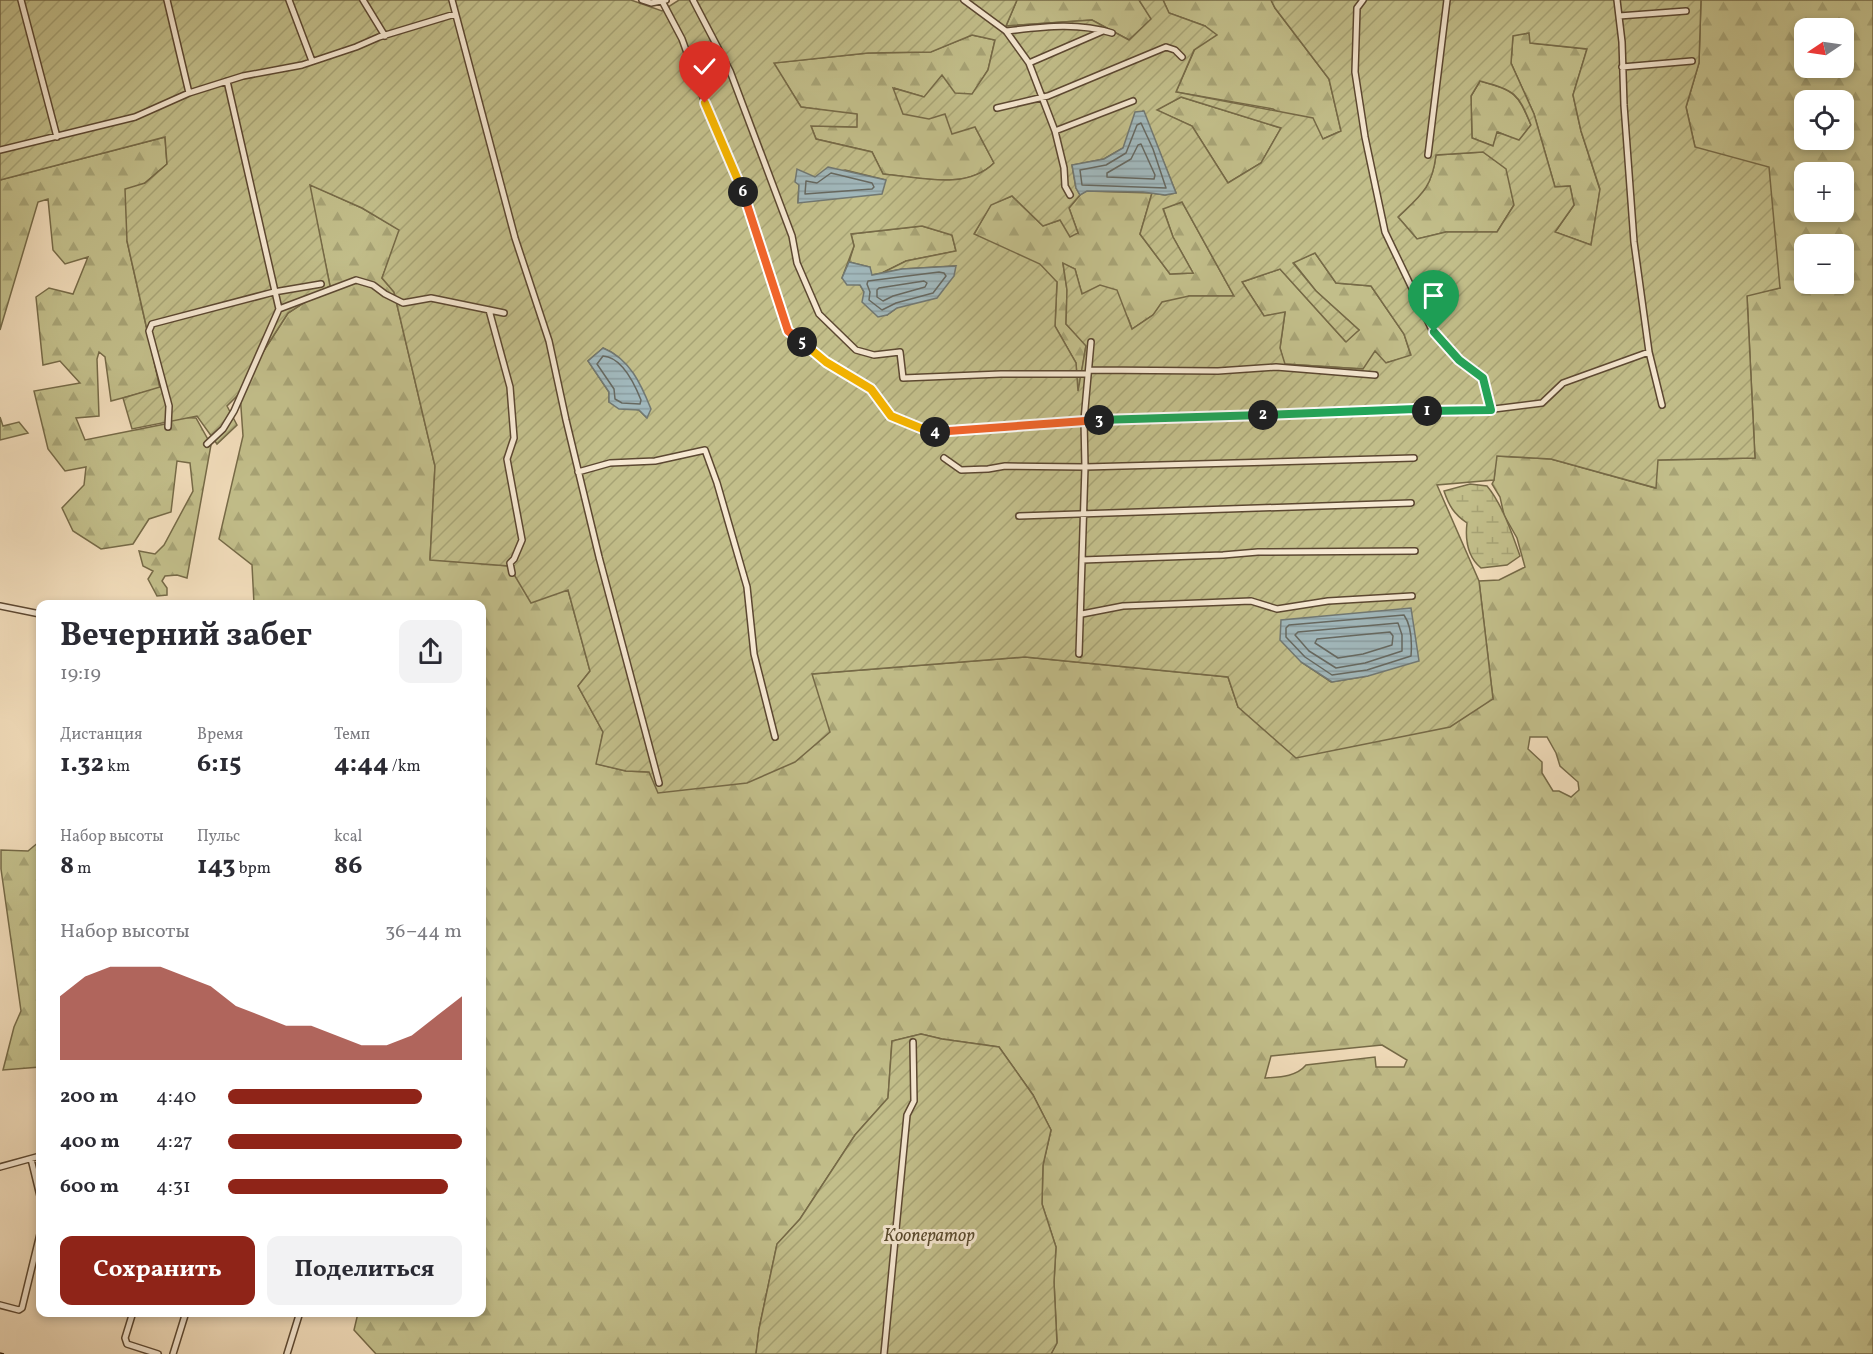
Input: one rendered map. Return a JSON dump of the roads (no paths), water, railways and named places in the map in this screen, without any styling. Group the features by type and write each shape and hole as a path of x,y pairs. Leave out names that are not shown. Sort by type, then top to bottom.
{"street":[{"path":"21,0 57,136"},
{"path":"167,0 189,93"},
{"path":"289,0 312,62"},
{"path":"363,0 385,36"},
{"path":"452,0 515,238 549,341 578,472 659,783"},
{"path":"642,0 651,3 664,1 682,39 705,103 742,189 788,331 826,362 871,389 891,416 930,432 1084,420 1357,413 1415,409 1434,413 1491,410 1542,403 1563,383 1649,352"},
{"path":"693,0 730,71 792,236 797,263 819,314 856,350 873,355 900,352 903,378 1089,372 1218,371 1276,367 1375,375"},
{"path":"964,0 1006,31 1029,63 1055,131 1064,168 1065,186 1070,195"},
{"path":"1363,0 1357,8 1355,72 1365,137 1385,232 1434,332 1459,360 1483,378 1491,410"},
{"path":"1428,155 1447,0"},
{"path":"1617,0 1634,242 1649,352 1662,405"},
{"path":"1619,16 1686,11"},
{"path":"0,150 135,117 189,93 227,81 312,62 455,14"},
{"path":"1006,31 1049,26 1097,28 1112,33"},
{"path":"1029,63 1104,31"},
{"path":"997,108 1041,98 1166,47 1175,50 1182,57"},
{"path":"1622,67 1692,61"},
{"path":"207,444 223,429 234,411 279,309 227,81"},
{"path":"1055,131 1133,101"},
{"path":"279,309 356,280 373,285 403,303 431,298 504,313"},
{"path":"168,427 169,406 149,331 152,324 274,292 321,284"},
{"path":"489,310 510,387 514,438 507,459 522,540 510,563 512,573"},
{"path":"1079,654 1082,614 1084,420 1091,342"},
{"path":"578,472 610,463 655,461 705,450 717,483 747,587 754,654 775,737"},
{"path":"944,458 961,470 1005,466 1085,467 1414,458"},
{"path":"1019,516 1411,503"},
{"path":"1082,560 1258,552 1415,551"},
{"path":"1082,614 1123,606 1251,601 1277,609 1328,601 1412,596"},
{"path":"0,606 36,613"},
{"path":"884,1354 907,1119 914,1101 913,1042"},
{"path":"0,1167 36,1157"},
{"path":"31,1159 36,1180"},
{"path":"0,1305 19,1310 22,1308 36,1250"},
{"path":"131,1317 125,1338 127,1344 158,1354"},
{"path":"173,1354 184,1317"},
{"path":"287,1354 298,1317"}],"water":[{"path":"1144,111 1176,193 1165,195 1143,192 1087,191 1080,195 1076,188 1072,165 1104,159 1123,148 1135,112"},
{"path":"828,167 886,180 882,194 798,203 799,185 795,182 797,169 815,177"},
{"path":"849,262 870,267 872,275 902,269 956,266 954,276 937,298 897,308 887,315 878,317 862,302 864,292 860,285 847,285 842,278"},
{"path":"603,348 620,359 633,373 651,409 647,418 639,410 619,409 609,402 609,392 588,361"},
{"path":"1411,608 1419,661 1368,676 1332,682 1301,662 1280,640 1281,620"}],"railway":[{"path":"0,1353 4,1354"}],"park label":[{"name":"Кооператор","path":"929,1236"}]}
